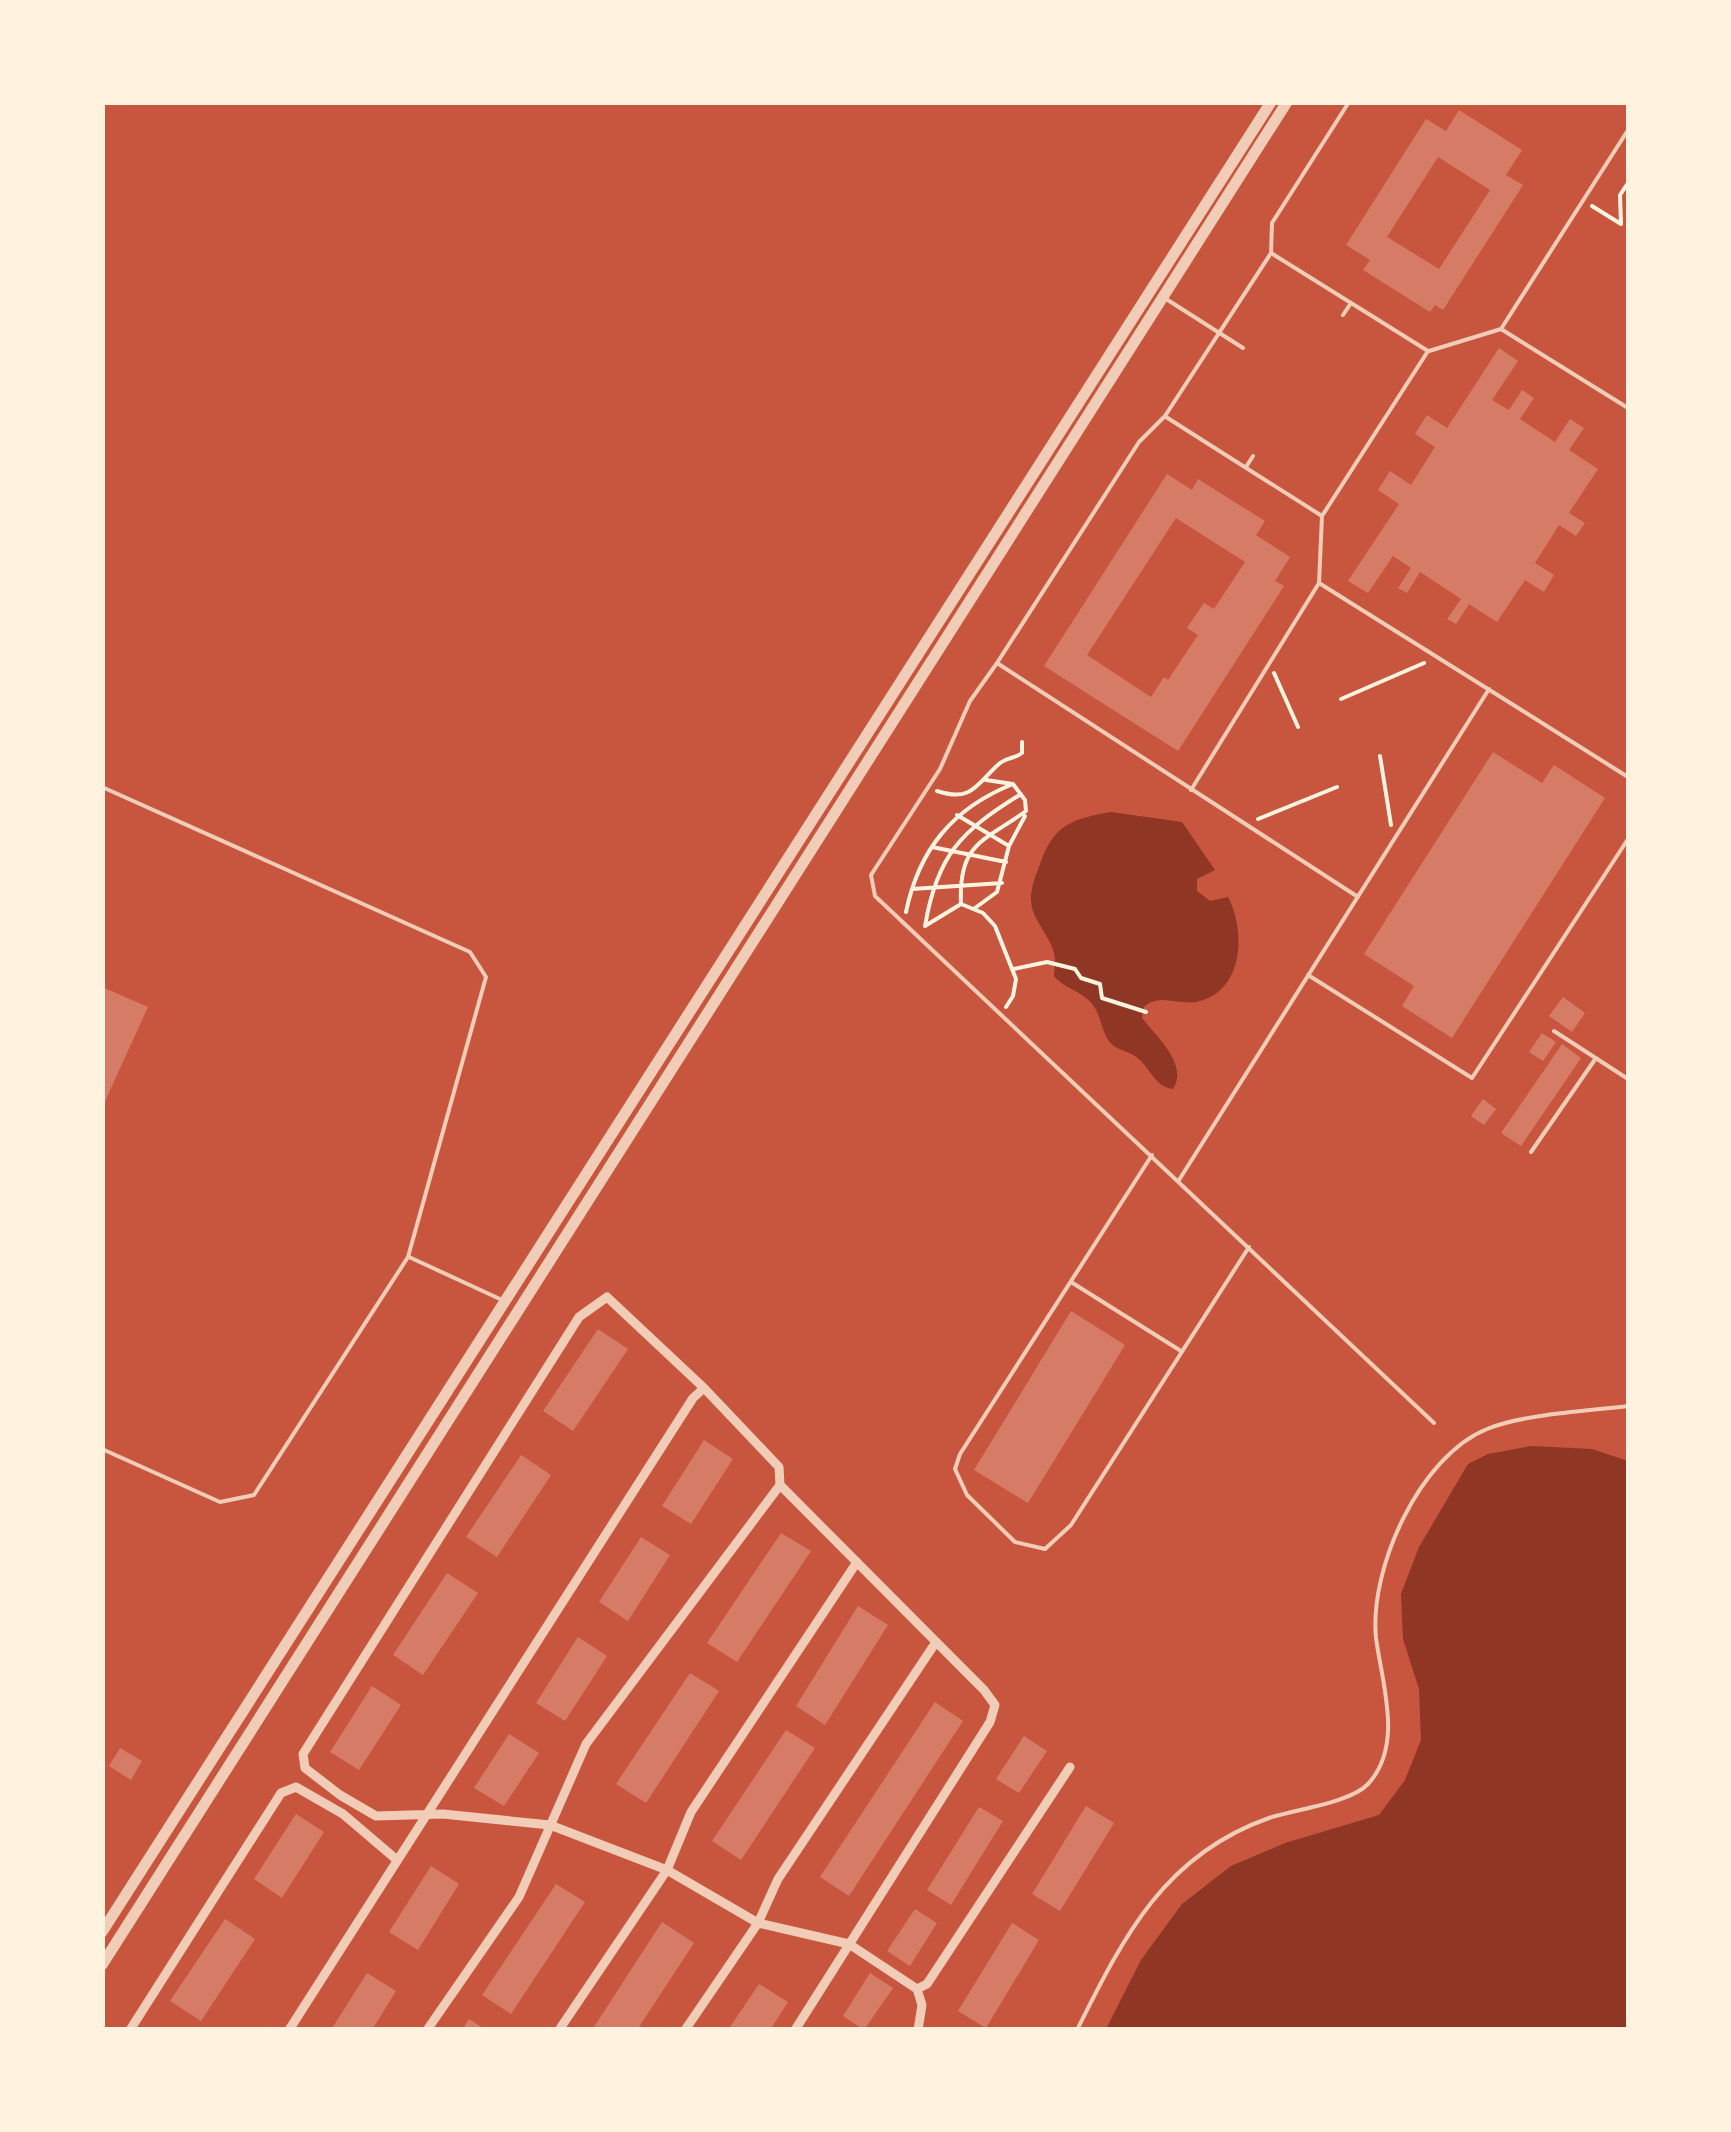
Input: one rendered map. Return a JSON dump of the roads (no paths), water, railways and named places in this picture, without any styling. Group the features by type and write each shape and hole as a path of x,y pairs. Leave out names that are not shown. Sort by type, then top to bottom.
{"street":[{"path":"102,1932 1270,102"},
{"path":"102,1965 1287,102"},
{"path":"427,2030 519,1897 550,1825 586,1744 780,1485 779,1466 704,1388 607,1297 578,1318 303,1754 305,1768 376,1816 426,1814 550,1825 667,1870 758,1923 849,1944 917,1989 922,2005 918,2030"},
{"path":"289,2030 693,1398 704,1388"},
{"path":"780,1485 995,1706 990,1722 795,2030"},
{"path":"559,2030 667,1870 691,1812 856,1562"},
{"path":"686,2030 758,1923 778,1879 936,1642"},
{"path":"917,1989 927,1984 1070,1767"},
{"path":"130,2030 281,1793 296,1787 342,1814 397,1860"}],"lane":[{"path":"1349,102 1272,223 1271,253 1165,416 1138,442 970,701 946,757 871,875 871,889 1434,1423"},
{"path":"1191,790 1319,584 1322,516 1428,351 1501,330 1628,130"},
{"path":"1271,253 1428,351"},
{"path":"1151,290 1242,348"},
{"path":"1344,315 1351,303"},
{"path":"1501,330 1628,408"},
{"path":"1165,416 1322,516"},
{"path":"1246,468 1253,456"},
{"path":"1319,584 1628,777"},
{"path":"997,663 1358,898"},
{"path":"1179,1180 1489,688"},
{"path":"102,786 470,952 486,977 408,1257 254,1495 220,1502 102,1450"},
{"path":"1308,975 1472,1078 1628,838"},
{"path":"1554,1031 1628,1079"},
{"path":"1531,1152 1596,1058"},
{"path":"1152,1155 960,1454 955,1469 967,1495 1015,1542 1044,1549 1071,1525 1249,1247"},
{"path":"408,1257 504,1301"},
{"path":"1071,1282 1182,1352"},
{"path":"1078,2030 1117,1950 1144,1909 1210,1845 1246,1826 1352,1795 1370,1782 1390,1729 1376,1635 1382,1575 1399,1530 1445,1454 1489,1428 1628,1406"}]}
